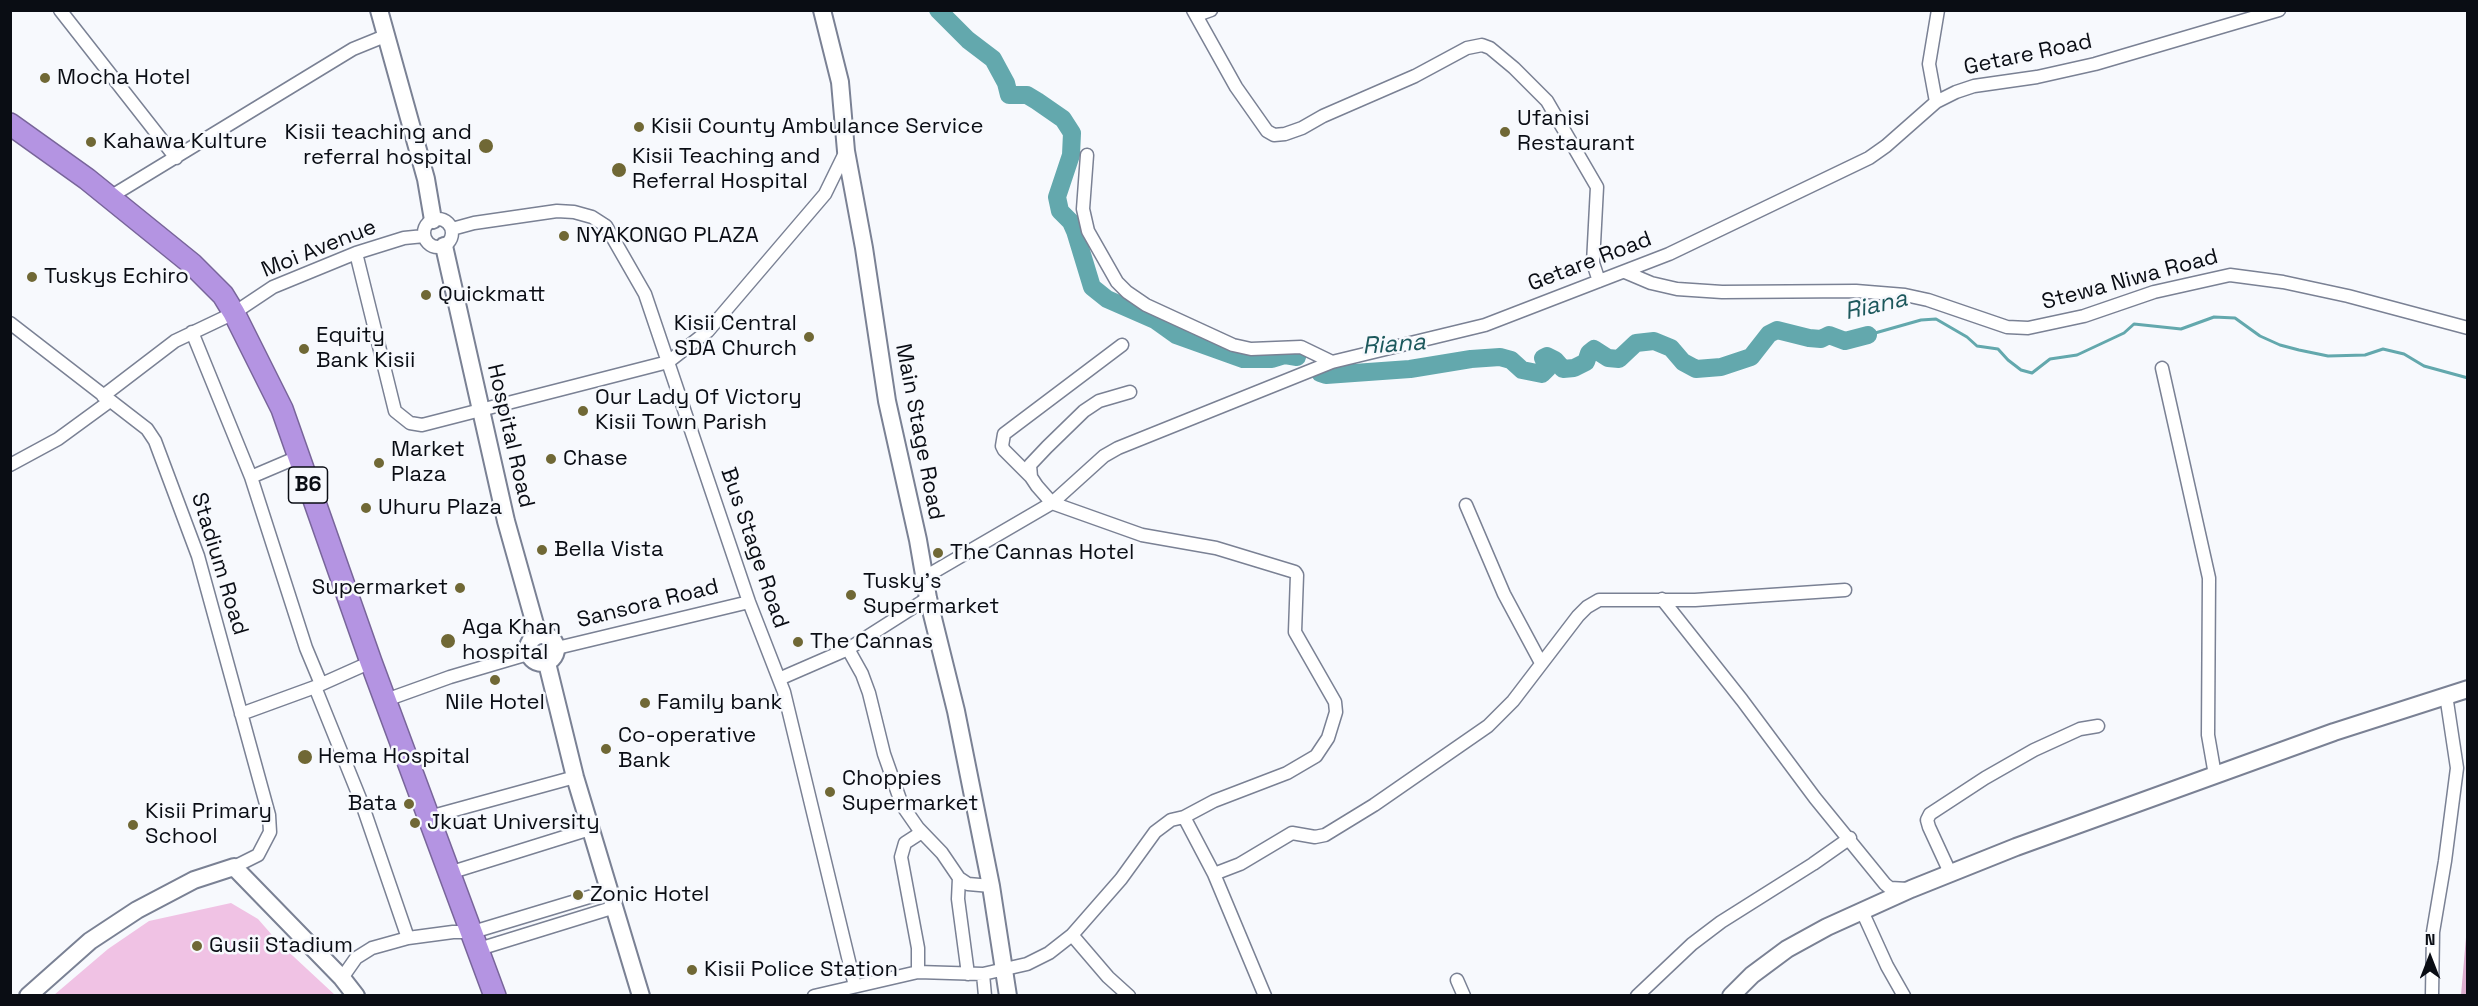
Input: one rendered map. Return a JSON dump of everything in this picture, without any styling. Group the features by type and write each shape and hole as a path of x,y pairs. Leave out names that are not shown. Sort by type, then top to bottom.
{"highway":[{"name":"B6","path":"10,124 110,197 192,264 223,296 234,313 282,410 470,937 495,996"}],"street":[{"path":"60,10 177,158"},
{"path":"379,10 426,179 433,220"},
{"name":"Main Stage Road","path":"822,10 840,82 846,151 864,248 887,401 928,598 956,711 991,886 1008,996"},
{"path":"1211,10 1195,13 1236,87 1267,131 1274,135 1302,128 1323,116 1415,76 1467,48 1476,46 1490,48 1547,101 1597,187 1593,263 1599,281"},
{"path":"1936,102 1929,64 1938,10"},
{"name":"Getare Road","path":"925,577 1052,503 1104,456 1118,448 1332,362 1485,325 1669,254 1869,158 1936,102 1956,92 1974,86 2037,77 2095,64 2279,10"},
{"path":"110,197 353,49 385,36"},
{"path":"356,253 395,411 410,423 422,425 668,362 708,331 825,194 846,151"},
{"path":"1087,155 1083,209 1088,231 1117,282 1126,292 1146,305 1233,345 1251,349 1301,347 1332,362"},
{"name":"Bus Stage Road","path":"452,229 474,223 557,211 574,212 592,217 606,226 645,294 749,602 779,679 855,986"},
{"path":"433,220 442,220 452,229 452,238 444,246 433,246 424,236 426,227 433,220"},
{"name":"Moi Avenue","path":"10,465 58,439 175,341 234,313 273,287 356,253 404,238 424,236"},
{"name":"Hospital Road","path":"444,246 506,520 538,635"},
{"name":"Stewa Niwa Road","path":"1625,272 1651,283 1700,291 1792,293 1856,291 1905,295 1928,300 2007,327 2028,328 2084,316 2154,292 2230,275 2283,282 2348,296 2468,328"},
{"name":"Stadium Road","path":"10,323 147,429 155,441 198,556 269,816 270,832 258,855 234,867"},
{"path":"192,332 251,477 318,685 362,801 408,938"},
{"path":"814,996 918,972 983,974 1027,964 1048,953 1072,935 1120,879 1155,832 1171,820 1184,817 1214,801 1304,765 1316,756 1328,738 1336,712 1335,702 1295,632 1297,575 1292,570 1216,548 1142,535 1052,503 1031,477 1004,450 1002,446 1004,434 1122,345"},
{"path":"2162,368 2209,578 2208,735 2215,775"},
{"path":"1031,477 1030,465 1084,411 1100,401 1130,392"},
{"path":"251,477 298,457"},
{"path":"1466,505 1504,594 1541,663"},
{"path":"1214,873 1240,864 1292,833 1315,837 1325,835 1374,805 1503,714 1578,616 1599,600 1695,600 1845,590"},
{"path":"779,679 848,649 928,598"},
{"path":"1662,599 1742,700 1815,798 1890,888 1911,889"},
{"name":"Sansora Road","path":"557,648 749,602"},
{"path":"538,635 550,637 557,648 554,657 547,663 534,662 528,654 528,644 538,635"},
{"path":"848,649 862,674 869,693 884,754 902,805 922,832 942,853 959,878 968,884 991,886"},
{"path":"386,700 450,677 528,654"},
{"path":"241,714 371,662"},
{"path":"547,663 575,777 640,996"},
{"path":"1731,996 1752,975 1787,950 1827,927 1911,889 2016,847 2334,732 2468,689"},
{"path":"2432,996 2433,932 2457,768 2446,695"},
{"path":"1948,874 1947,866 1929,827 1927,820 1930,814 1985,778 2034,750 2080,729 2098,726"},
{"path":"429,817 575,777"},
{"path":"1184,817 1214,873 1265,996"},
{"path":"449,873 590,829"},
{"path":"918,972 918,948 902,857 905,843 922,832"},
{"path":"1637,996 1692,944 1721,922 1814,864 1850,838"},
{"path":"28,996 90,941 137,910 194,880 234,867 342,978 356,996"},
{"path":"959,878 958,899 968,974"},
{"path":"470,937 612,899"},
{"path":"342,978 356,958 372,948 408,938 470,937 612,899"},
{"path":"1862,911 1887,966 1904,996"},
{"path":"1072,935 1108,977 1129,996"},
{"path":"983,974 985,996"},
{"path":"1457,980 1464,996"}],"shaded area":[{"name":"Gusii Stadium","path":"231,903 258,919 279,943 335,995 54,995 108,949 149,921"},
{"path":"2467,926 2467,995 2461,995"}],"waterway":[{"name":"Riana","path":"938,10 968,40 993,59 1006,83 1009,95 1027,95 1037,101 1063,119 1072,133 1071,155 1057,197 1060,211 1071,222 1075,231 1092,287 1107,299 1155,320 1176,335 1243,359 1272,359 1285,355 1297,357"},
{"name":"Riana","path":"1868,335 1921,320 1936,319 1967,337 1977,346 1998,349 2021,370 2032,373 2050,359 2077,355 2124,333 2134,324 2181,329 2214,317 2235,318 2260,336 2299,350 2328,356 2365,355 2383,349 2404,354 2424,366 2468,378"},
{"name":"Riana","path":"1320,373 1326,375 1410,369 1471,359 1500,357 1511,360 1522,370 1542,374 1548,368 1543,358 1547,356 1555,360 1563,369 1574,368 1586,362 1589,353 1594,349 1608,358 1619,359 1636,343 1654,341 1671,348 1683,362 1696,369 1721,367 1751,357 1769,334 1777,330 1809,338 1821,339 1829,335 1845,341 1868,335"}],"place":[{"name":"Mocha Hotel","path":"45,78"},
{"name":"Kisii County Ambulance Service","path":"639,127"},
{"name":"Ufanisi Restaurant","path":"1505,132"},
{"name":"Kahawa Kulture","path":"91,142"},
{"name":"Kisii teaching and referral hospital","path":"486,146"},
{"name":"Kisii Teaching and Referral Hospital","path":"619,170"},
{"name":"NYAKONGO PLAZA","path":"564,236"},
{"name":"Tuskys Echiro","path":"32,277"},
{"name":"Quickmatt","path":"426,295"},
{"name":"Kisii Central SDA Church","path":"809,337"},
{"name":"Equity Bank Kisii","path":"304,349"},
{"name":"Our Lady Of Victory Kisii Town Parish","path":"583,411"},
{"name":"Chase","path":"551,459"},
{"name":"Market Plaza","path":"379,463"},
{"name":"Uhuru Plaza","path":"366,508"},
{"name":"Bella Vista","path":"542,550"},
{"name":"The Cannas Hotel","path":"938,553"},
{"name":"Supermarket","path":"460,588"},
{"name":"Tusky's Supermarket","path":"851,595"},
{"name":"Aga Khan hospital","path":"448,641"},
{"name":"The Cannas","path":"798,642"},
{"name":"Nile Hotel","path":"495,680"},
{"name":"Family bank","path":"645,703"},
{"name":"Co-operative Bank","path":"606,749"},
{"name":"Hema Hospital","path":"305,757"},
{"name":"Choppies Supermarket","path":"830,792"},
{"name":"Bata","path":"409,804"},
{"name":"Jkuat University","path":"415,823"},
{"name":"Kisii Primary School","path":"133,825"},
{"name":"Zonic Hotel","path":"578,895"},
{"name":"Gusii Stadium","path":"197,946"},
{"name":"Kisii Police Station","path":"692,970"}]}
